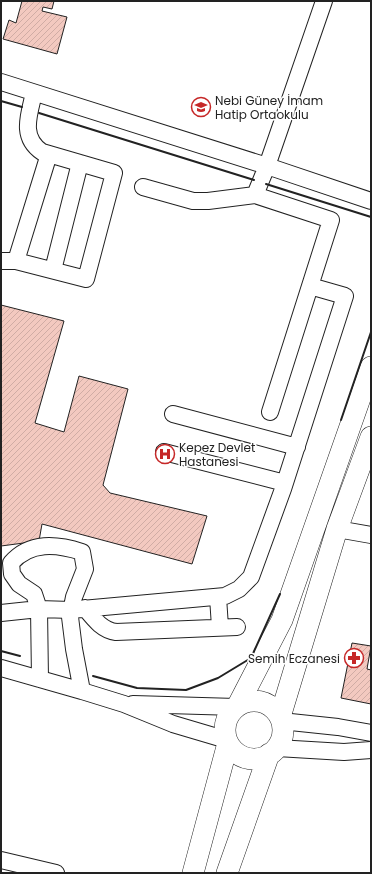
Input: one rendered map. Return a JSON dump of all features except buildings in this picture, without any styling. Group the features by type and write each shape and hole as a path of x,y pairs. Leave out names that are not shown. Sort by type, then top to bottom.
{"main road":[{"path":"237,706 282,620 371,367"},
{"path":"227,873 273,751 282,735 281,719 337,529 371,437"},
{"path":"193,873 227,742 225,723 231,711 244,702 253,700 270,706 281,719"},
{"path":"227,742 238,754 251,759 260,758 273,751"}],"street":[{"path":"255,195 267,166 324,1"},
{"path":"1,82 267,166 371,201"},
{"path":"34,93 28,120 29,135 31,142 36,148 42,152 49,154 80,163 114,173 86,278 9,261 49,154"},
{"path":"53,270 80,163"},
{"path":"143,186 193,201 208,201 255,195 331,220 270,412"},
{"path":"1,613 39,609 78,609 225,596 239,589 251,577 285,483 345,296 310,286"},
{"path":"173,414 297,447"},
{"path":"164,452 285,483"},
{"path":"337,529 371,535"},
{"path":"40,679 39,609 34,594 19,584 12,574 11,563 18,555 33,549 49,545 68,547 82,552 84,569 78,609 70,617 82,691"},
{"path":"218,597 220,628"},
{"path":"78,609 103,628 116,632 237,627"},
{"path":"1,668 124,704 174,724 227,742"},
{"path":"124,704 237,706"},
{"path":"281,719 371,733"},
{"path":"273,751 344,752 371,750"},
{"path":"1,860 56,873"}],"wall":[{"path":"1,101 22,107"},
{"path":"39,113 254,180"},
{"path":"266,184 371,217"},
{"path":"341,420 371,332"},
{"path":"93,676 137,688 186,690 218,678 251,658 280,594"},
{"path":"1,651 20,656"}],"place":[{"name":"Nebi Güney İmam Hatip Ortaokulu","path":"201,107"},
{"name":"Kepez Devlet Hastanesi","path":"165,454"},
{"name":"Semih Eczanesi","path":"354,658"}]}
